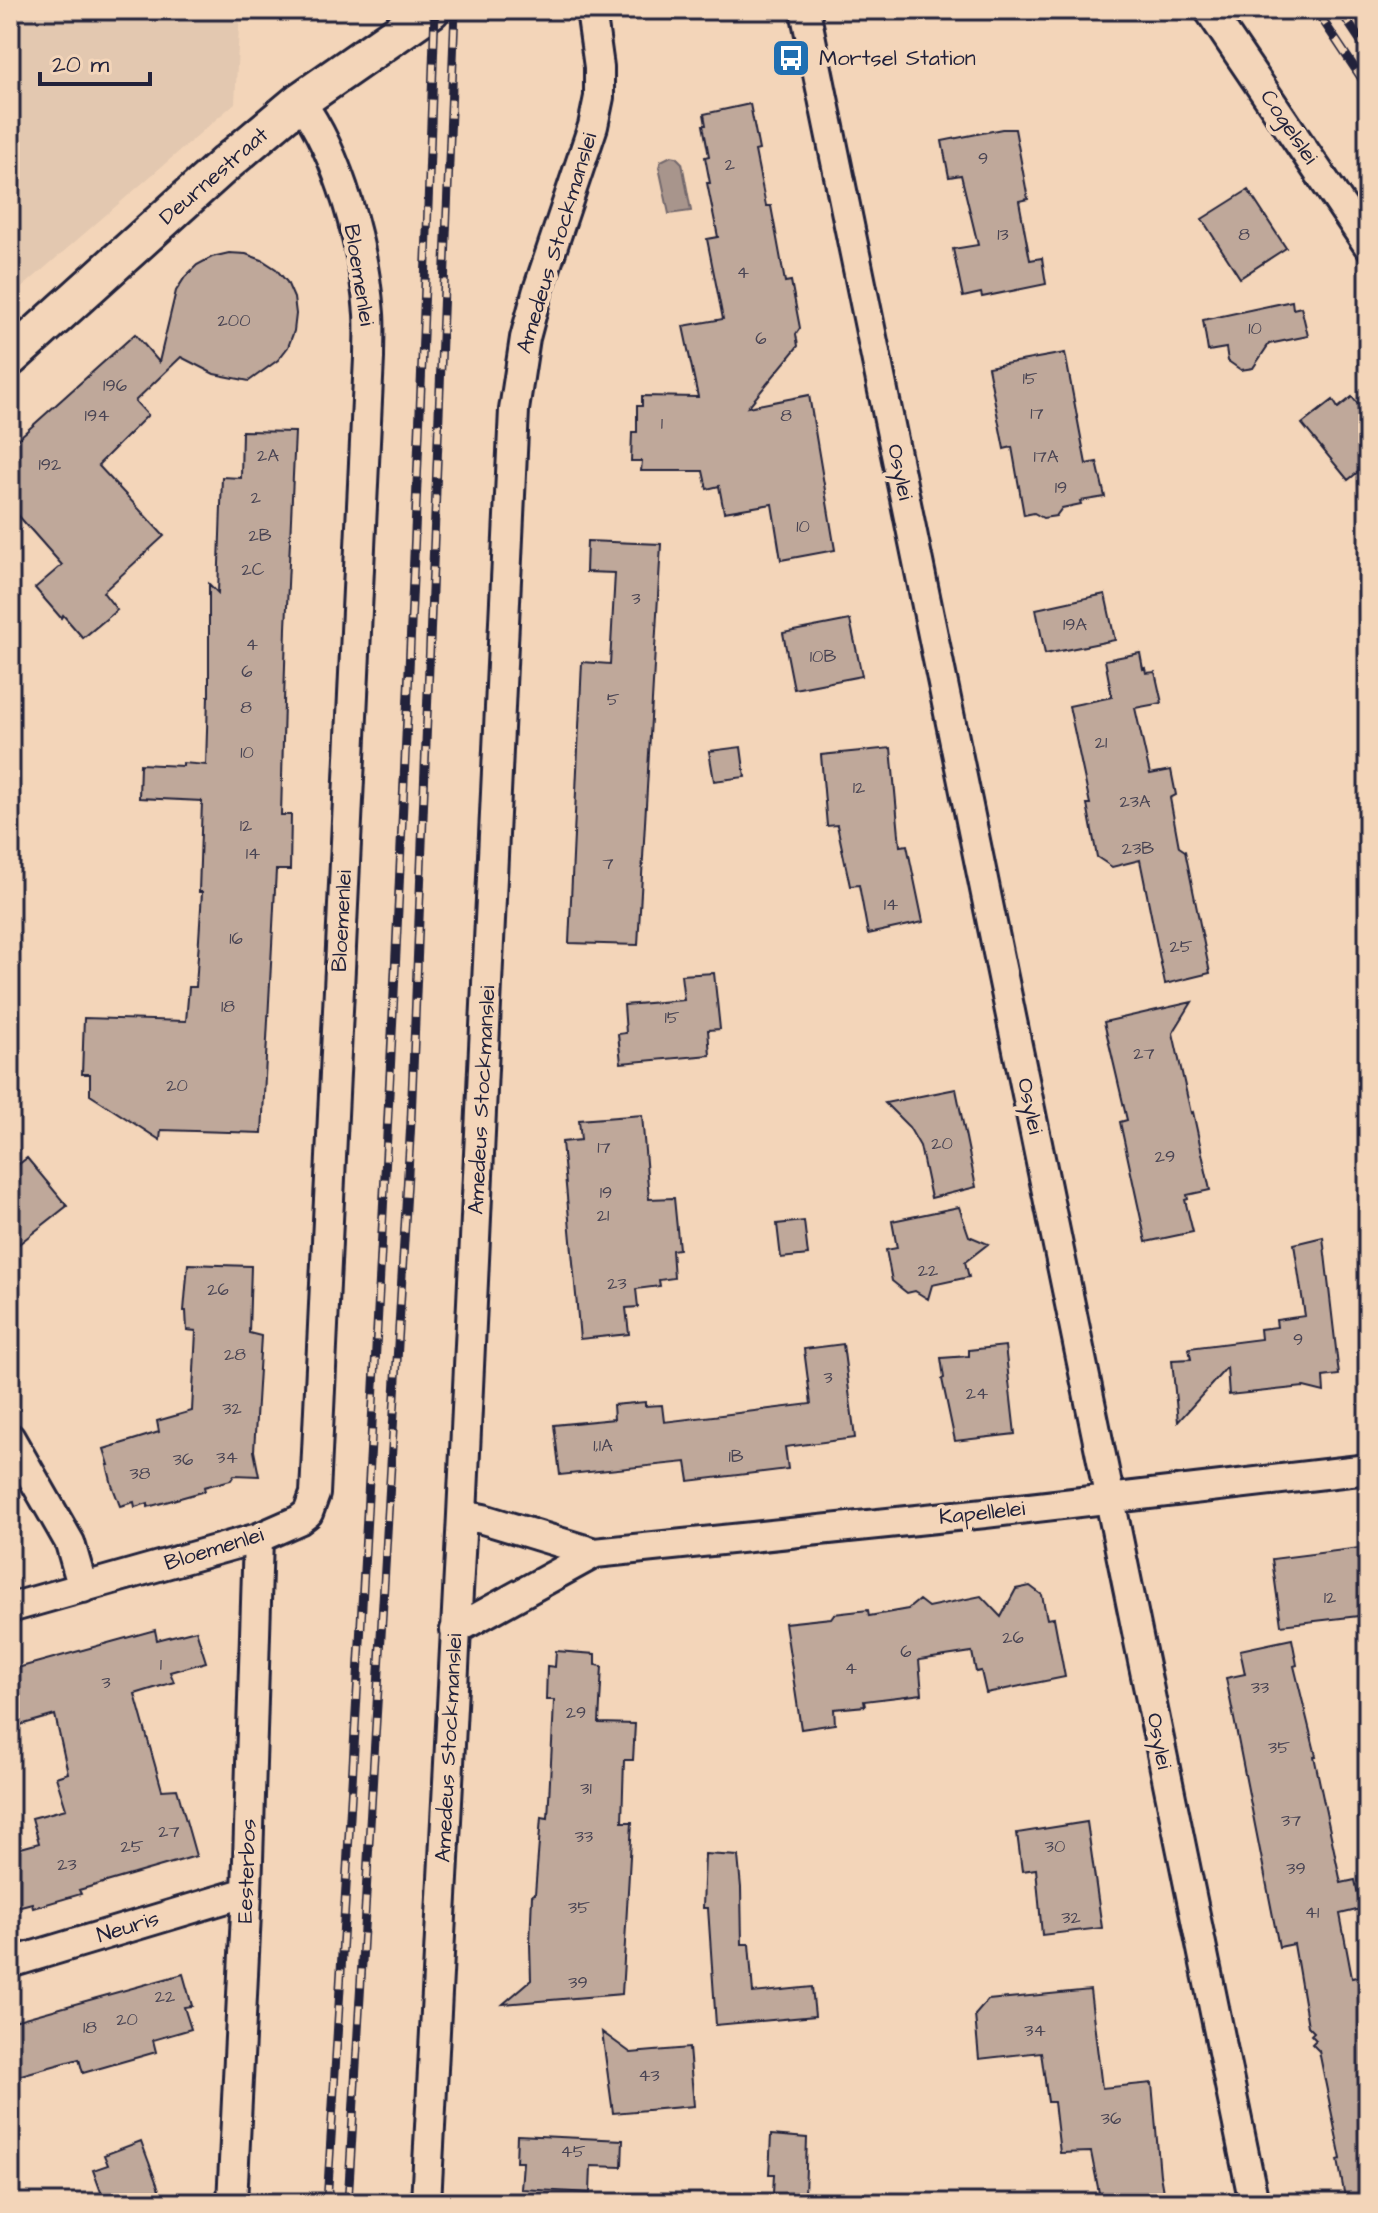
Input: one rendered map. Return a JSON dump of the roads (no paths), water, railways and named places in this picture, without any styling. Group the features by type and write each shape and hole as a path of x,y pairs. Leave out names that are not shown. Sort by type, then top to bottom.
{"street":[{"name":"Deurnestraat","path":"10,358 224,165 300,101 431,10"},
{"name":"Amedeus Stockmanslei","path":"426,2203 514,410 529,323 593,126 599,97 599,67 591,10"},
{"name":"Osylei","path":"805,10 1254,2203"},
{"name":"Cogelslei","path":"1209,10 1368,245"},
{"name":"Bloemenlei","path":"10,1608 258,1538 299,1520 308,1513 315,1494 369,316 356,236 327,146 300,101"},
{"path":"10,1438 70,1543 83,1588"},
{"name":"Kapellelei","path":"455,1630 595,1553 1368,1469"},
{"name":"Kapellelei","path":"462,1515 595,1553"},
{"name":"Eesterbos","path":"232,2203 247,1892 258,1538"},
{"name":"Neuris","path":"10,1963 247,1892"}],"railway":[{"path":"327,2203 388,1107 414,559 435,10"},
{"path":"348,2203 411,1121 455,10"},
{"path":"1316,10 1368,88"},
{"path":"1340,10 1368,52"}],"place":[{"name":"Mortsel Station","path":"791,58"}]}
